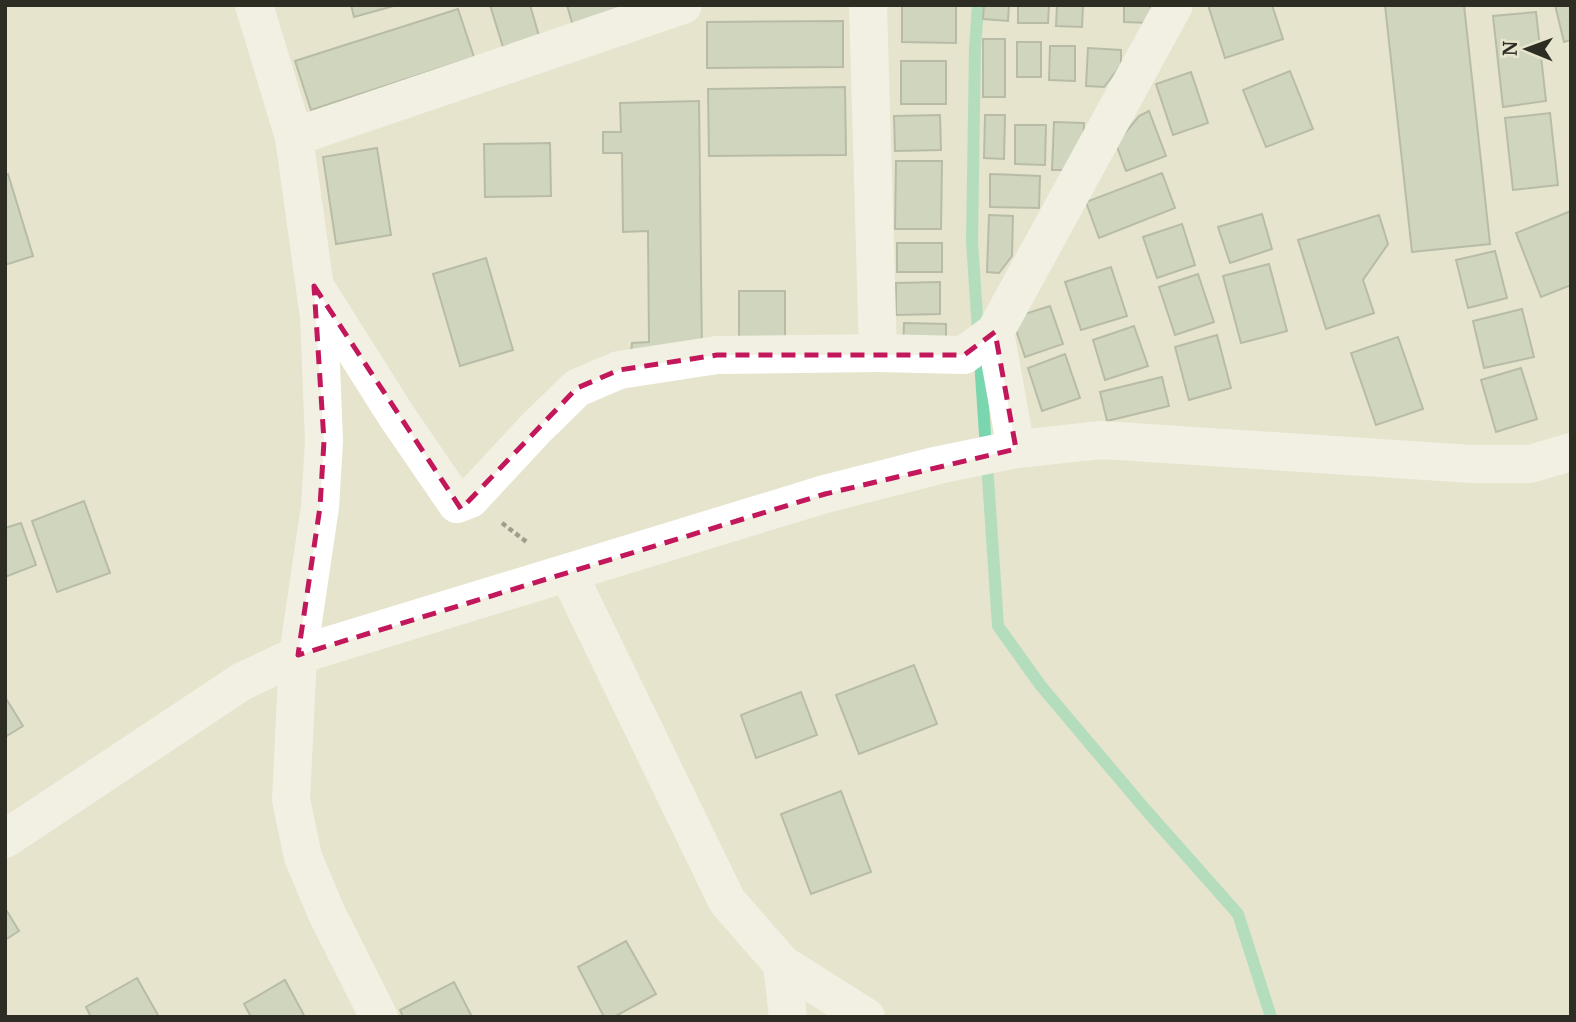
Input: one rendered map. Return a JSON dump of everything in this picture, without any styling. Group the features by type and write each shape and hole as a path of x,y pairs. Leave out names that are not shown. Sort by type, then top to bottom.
{"street":[{"path":"254,5 293,137 319,317 324,441 320,507 298,655 291,800 303,857 327,914 379,1017"},
{"path":"293,137 683,5"},
{"path":"868,5 878,353"},
{"path":"314,286 396,415 457,504 470,499 577,388 619,370 718,355 964,355 995,332 1174,5"},
{"path":"995,332 1016,449"},
{"path":"5,839 220,695 298,655 825,494 939,465 1016,449 1102,440 1458,464 1530,464 1571,474"},
{"path":"1530,464 1571,452"},
{"path":"568,573 727,901 782,964 866,1017"},
{"path":"782,964 788,1017"}],"path":[{"path":"470,499 568,573"}],"highlighted area":[{"path":"314,286 461,509 577,388 619,370 717,355 964,355 995,332 1016,449 825,494 298,655 320,507 324,441"}],"building":[{"path":"351,5 397,5 354,17"},
{"path":"490,5 530,5 539,36 503,47"},
{"path":"567,5 620,5 622,11 573,26"},
{"path":"902,5 956,5 956,43 902,42"},
{"path":"984,5 1009,5 1008,21 983,19"},
{"path":"1018,5 1049,5 1048,23 1018,23"},
{"path":"1057,5 1083,5 1082,27 1056,26"},
{"path":"1124,5 1151,5 1151,23 1124,22"},
{"path":"1208,5 1272,5 1283,39 1225,58"},
{"path":"1385,5 1464,5 1490,244 1412,252"},
{"path":"1555,5 1571,5 1571,40 1564,42"},
{"path":"458,9 474,57 311,110 295,61"},
{"path":"1536,12 1546,101 1503,107 1493,16"},
{"path":"843,21 843,67 707,68 707,22"},
{"path":"983,39 1005,39 1005,97 983,97"},
{"path":"1017,42 1041,42 1041,77 1017,77"},
{"path":"1050,46 1075,46 1075,81 1049,80"},
{"path":"1088,48 1121,50 1121,65 1104,87 1086,86"},
{"path":"901,61 946,61 946,104 901,104"},
{"path":"1290,71 1313,129 1266,147 1243,90"},
{"path":"1191,72 1208,123 1173,135 1156,84"},
{"path":"845,87 846,155 709,156 708,89"},
{"path":"699,101 702,354 631,355 632,343 649,342 648,231 623,232 622,153 603,153 603,132 621,132 620,103"},
{"path":"1149,111 1166,156 1126,171 1116,144 1139,116"},
{"path":"1550,113 1558,185 1513,190 1505,118"},
{"path":"940,115 941,150 895,151 894,116"},
{"path":"985,115 1005,115 1004,159 984,158"},
{"path":"1054,122 1084,123 1083,147 1070,170 1052,170"},
{"path":"1015,125 1046,125 1045,165 1015,164"},
{"path":"550,143 551,196 485,197 484,144"},
{"path":"377,148 391,235 336,244 323,157"},
{"path":"896,161 942,161 941,229 895,229"},
{"path":"1162,173 1175,208 1099,238 1086,202"},
{"path":"8,174 33,256 5,265 5,175"},
{"path":"990,174 1040,176 1039,208 990,207"},
{"path":"1571,211 1571,285 1541,297 1516,233"},
{"path":"1262,214 1272,249 1230,263 1218,227"},
{"path":"989,215 1013,216 1012,256 999,273 987,272"},
{"path":"1379,215 1388,244 1363,280 1374,313 1326,329 1298,240"},
{"path":"1182,224 1195,265 1157,278 1143,237"},
{"path":"897,243 942,243 942,272 897,272"},
{"path":"1495,251 1507,298 1468,308 1456,260"},
{"path":"486,258 513,350 460,366 433,274"},
{"path":"1269,264 1287,331 1241,343 1223,276"},
{"path":"1111,267 1127,316 1081,330 1065,282"},
{"path":"1198,274 1214,322 1175,335 1159,287"},
{"path":"940,282 940,314 896,315 896,283"},
{"path":"739,291 785,291 785,353 739,353"},
{"path":"1050,306 1063,344 1025,357 1012,318"},
{"path":"1522,309 1534,357 1484,368 1473,321"},
{"path":"904,323 946,324 946,351 903,350"},
{"path":"1134,326 1148,366 1105,380 1093,340"},
{"path":"1217,335 1231,388 1189,400 1175,347"},
{"path":"1398,337 1423,409 1376,425 1351,353"},
{"path":"1065,354 1080,398 1042,411 1028,368"},
{"path":"1521,368 1537,419 1496,432 1481,380"},
{"path":"1162,377 1169,406 1107,421 1100,392"},
{"path":"84,501 110,573 57,592 32,521"},
{"path":"21,523 36,565 5,577 5,528"},
{"path":"914,665 937,724 859,754 836,695"},
{"path":"801,692 817,735 756,758 741,715"},
{"path":"5,697 23,726 5,737"},
{"path":"841,791 871,872 811,894 781,814"},
{"path":"5,908 19,931 5,940"},
{"path":"626,941 656,994 614,1017 604,1017 578,967"},
{"path":"137,978 159,1017 91,1017 86,1007"},
{"path":"285,980 305,1017 251,1017 244,1004"},
{"path":"454,982 472,1017 403,1017 400,1010"}],"waterway":[{"path":"978,5 972,242 998,626 1041,686 1238,914 1271,1017"}]}
